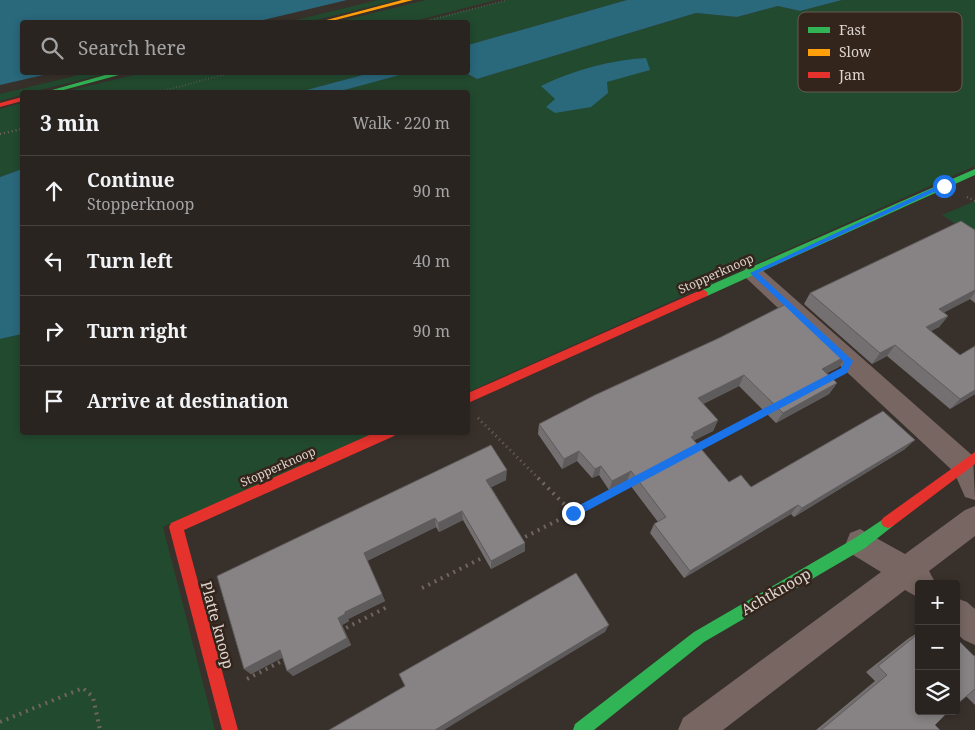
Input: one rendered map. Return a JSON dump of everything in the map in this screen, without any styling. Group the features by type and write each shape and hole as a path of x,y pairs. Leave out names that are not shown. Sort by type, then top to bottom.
{"street":[{"path":"330,20 410,0"},
{"path":"57,90 115,75"},
{"path":"0,105 20,100"},
{"name":"Stopperknoop","path":"470,397 753,273 975,172"},
{"path":"753,273 970,461 975,488"},
{"name":"Stopperknoop","path":"176,527 383,435"},
{"name":"Achtknoop","path":"580,730 699,637 860,543 970,461"},
{"path":"695,730 913,577 975,519"},
{"name":"Platte knoop","path":"176,527 230,730"},
{"path":"860,543 913,577"},
{"path":"960,616 975,629"}],"path":[{"path":"431,20 507,0"},
{"path":"166,90 223,75"},
{"path":"0,134 20,129"},
{"path":"695,449 774,407"},
{"path":"474,415 573,513"},
{"path":"511,544 634,481"},
{"path":"422,588 493,553"},
{"path":"338,632 389,606"},
{"path":"220,693 287,658"},
{"path":"0,722 37,705 83,688 93,697 100,730"}],"green space":[{"path":"378,0 397,0 316,20 296,20"},
{"path":"426,0 496,0 419,20 345,20"},
{"path":"507,0 627,0 470,44 470,20 427,20"},
{"path":"842,0 975,0 975,166 470,391 470,90 344,90 399,75 470,75 477,79 696,13 737,17 778,6 800,11"},
{"path":"79,75 101,75 40,90 20,90 20,96 0,101 0,94"},
{"path":"134,75 363,75 306,90 71,90"},
{"path":"20,104 20,170 0,177 0,109"},
{"path":"975,201 975,237 942,215"},
{"path":"20,334 20,435 371,435 163,527 215,730 0,730 0,339"}],"water":[{"path":"0,0 347,0 263,20 20,20 20,75 43,75 0,85"},
{"path":"627,0 842,0 800,11 778,6 737,17 696,13 477,79 470,75 470,44"},
{"path":"646,58 650,70 607,82 608,93 591,107 555,113 546,107 555,99 541,86 566,75 592,67"},
{"path":"363,75 400,75 344,90 306,90"},
{"path":"20,170 20,334 0,339 0,177"}],"building":[{"path":"961,221 975,230 975,290 939,309 948,316 926,327 960,355 975,346 975,390 960,399 895,345 880,353 810,293"},
{"path":"788,303 846,356 822,369 837,383 783,413 744,375 698,398 718,420 693,433 694,435 691,437 729,482 741,475 751,487 883,411 915,440 802,508 798,505 690,571 654,524 666,517 631,471 612,481 601,466 595,469 579,451 564,459 539,424 595,395 719,338"},
{"path":"491,445 507,470 486,480 525,543 491,561 462,511 438,523 435,518 364,553 382,594 345,612 345,614 338,618 347,638 287,671 280,650 244,669 217,576"},
{"path":"576,573 609,625 435,730 329,730 405,686 399,674"},
{"path":"915,636 915,715 945,715 935,725 940,730 821,730 887,675 878,666"},
{"path":"960,642 975,656 975,689 960,702"}],"traffic: fast":[{"path":"57,90 115,75"},
{"path":"703,293 975,172"},
{"path":"581,730 699,637 860,543 888,522"}],"traffic: slow":[{"path":"330,20 410,0"}],"traffic: jam":[{"path":"0,105 20,100"},
{"path":"470,397 703,293"},
{"path":"230,730 176,527 383,435"},
{"path":"888,522 975,457"}],"route":[{"path":"573,513 844,371 849,361 753,273 944,186"}]}
